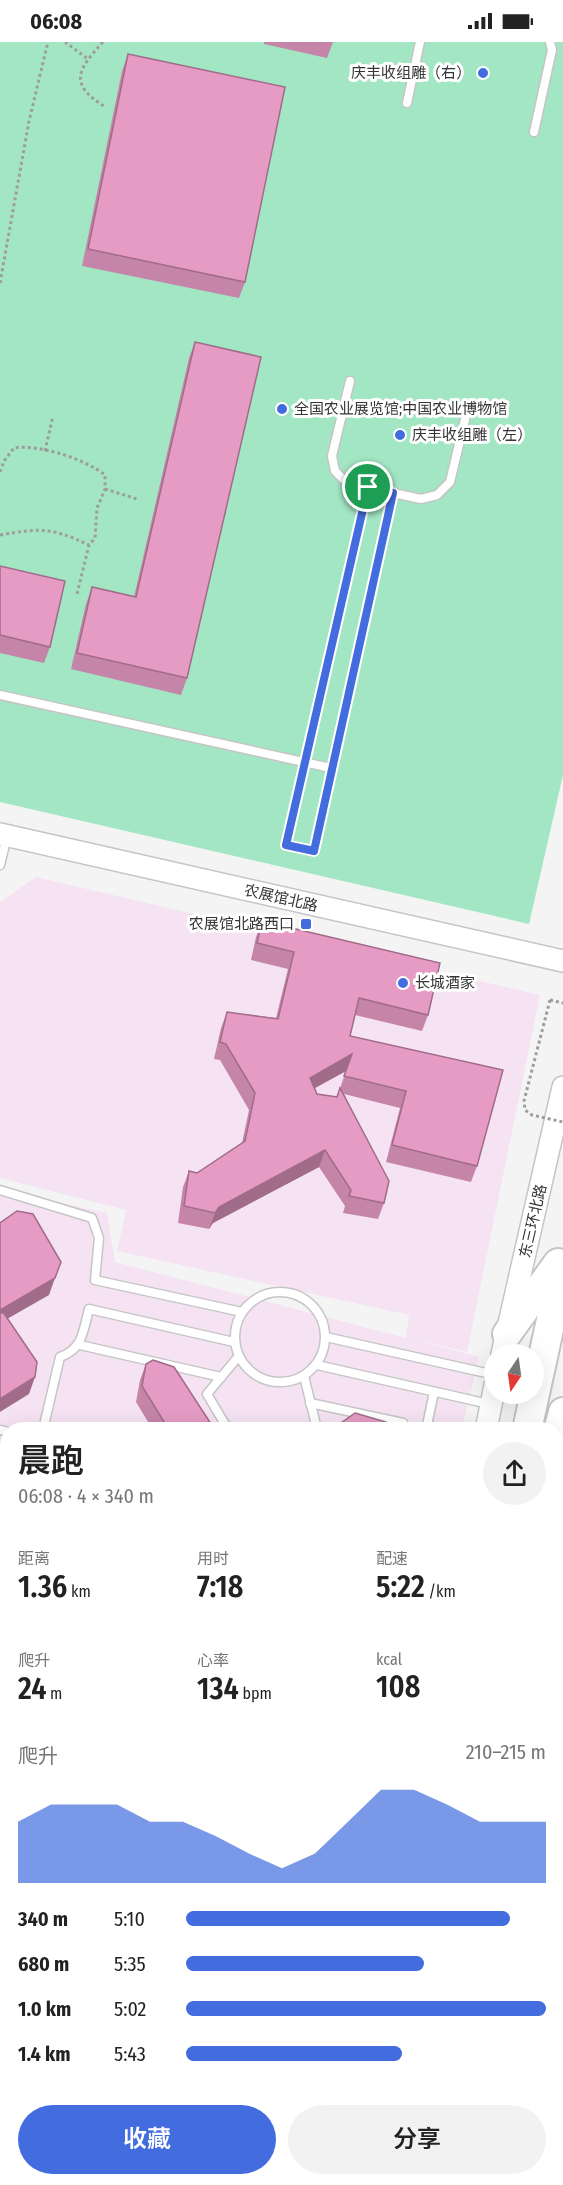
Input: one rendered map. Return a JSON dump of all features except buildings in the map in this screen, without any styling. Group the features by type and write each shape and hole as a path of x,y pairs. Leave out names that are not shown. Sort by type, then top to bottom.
{"highway":[{"path":"505,1344 563,1256"},
{"path":"529,1422 563,1265"}],"street":[{"name":"农展馆北路","path":"4,835 563,961"},
{"name":"东三环北路","path":"505,1344 563,1087"},
{"path":"488,1422 491,1404"}],"lane":[{"path":"406,103 420,42"},
{"path":"534,132 552,50 550,42"},
{"path":"350,381 332,456 335,471 347,483 421,499 437,495 450,482 468,407"},
{"path":"368,487 286,845 314,851 393,493"},
{"path":"0,694 331,768"},
{"path":"0,864 4,835"},
{"path":"0,1190 92,1218 99,1238 95,1280 242,1312"},
{"path":"285,1292 313,1306 319,1314 326,1337 323,1353 317,1365 304,1376 282,1383 266,1381 247,1369 238,1356 234,1342 235,1326 242,1312 251,1302 265,1294 285,1292"},
{"path":"45,1422 60,1357 73,1353 80,1345 88,1309 234,1342"},
{"path":"326,1337 484,1373"},
{"path":"80,1345 221,1377"},
{"path":"224,1422 207,1394 238,1356"},
{"path":"317,1365 434,1392 484,1395"},
{"path":"304,1376 315,1422"},
{"path":"428,1422 434,1392"},
{"path":"310,1403 398,1422"}],"path":[{"path":"0,283 29,121 48,42"},
{"path":"65,42 88,59"},
{"path":"103,42 88,59 82,70 80,85 87,96 104,106"},
{"path":"45,451 53,416"},
{"path":"0,472 4,461 14,448 26,446 91,464 105,475 105,489 97,508 95,538 89,545 77,594"},
{"path":"105,489 137,499"},
{"path":"0,535 36,528 49,530 89,545"},
{"path":"563,1004 550,1000 524,1101 525,1110 532,1115 563,1122"}],"shaded area":[{"path":"36,877 540,995 467,1352 414,1339 479,1357 464,1422 0,1422 0,1189 107,1213 115,1262 406,1338 409,1315 117,1251 126,1210 0,1178 0,902"}],"green space":[{"name":"全国农业展览馆;中国农业博物馆","path":"0,42 563,42 563,775 529,924 0,802"}],"place":[{"name":"庆丰收组雕（右）","path":"483,73"},
{"name":"全国农业展览馆;中国农业博物馆","path":"282,409"},
{"name":"庆丰收组雕（左）","path":"400,435"},
{"name":"农展馆北路西口","path":"306,924"},
{"name":"长城酒家","path":"403,983"}],"route":[{"path":"368,487 393,493 314,851 286,845 368,487"}]}
